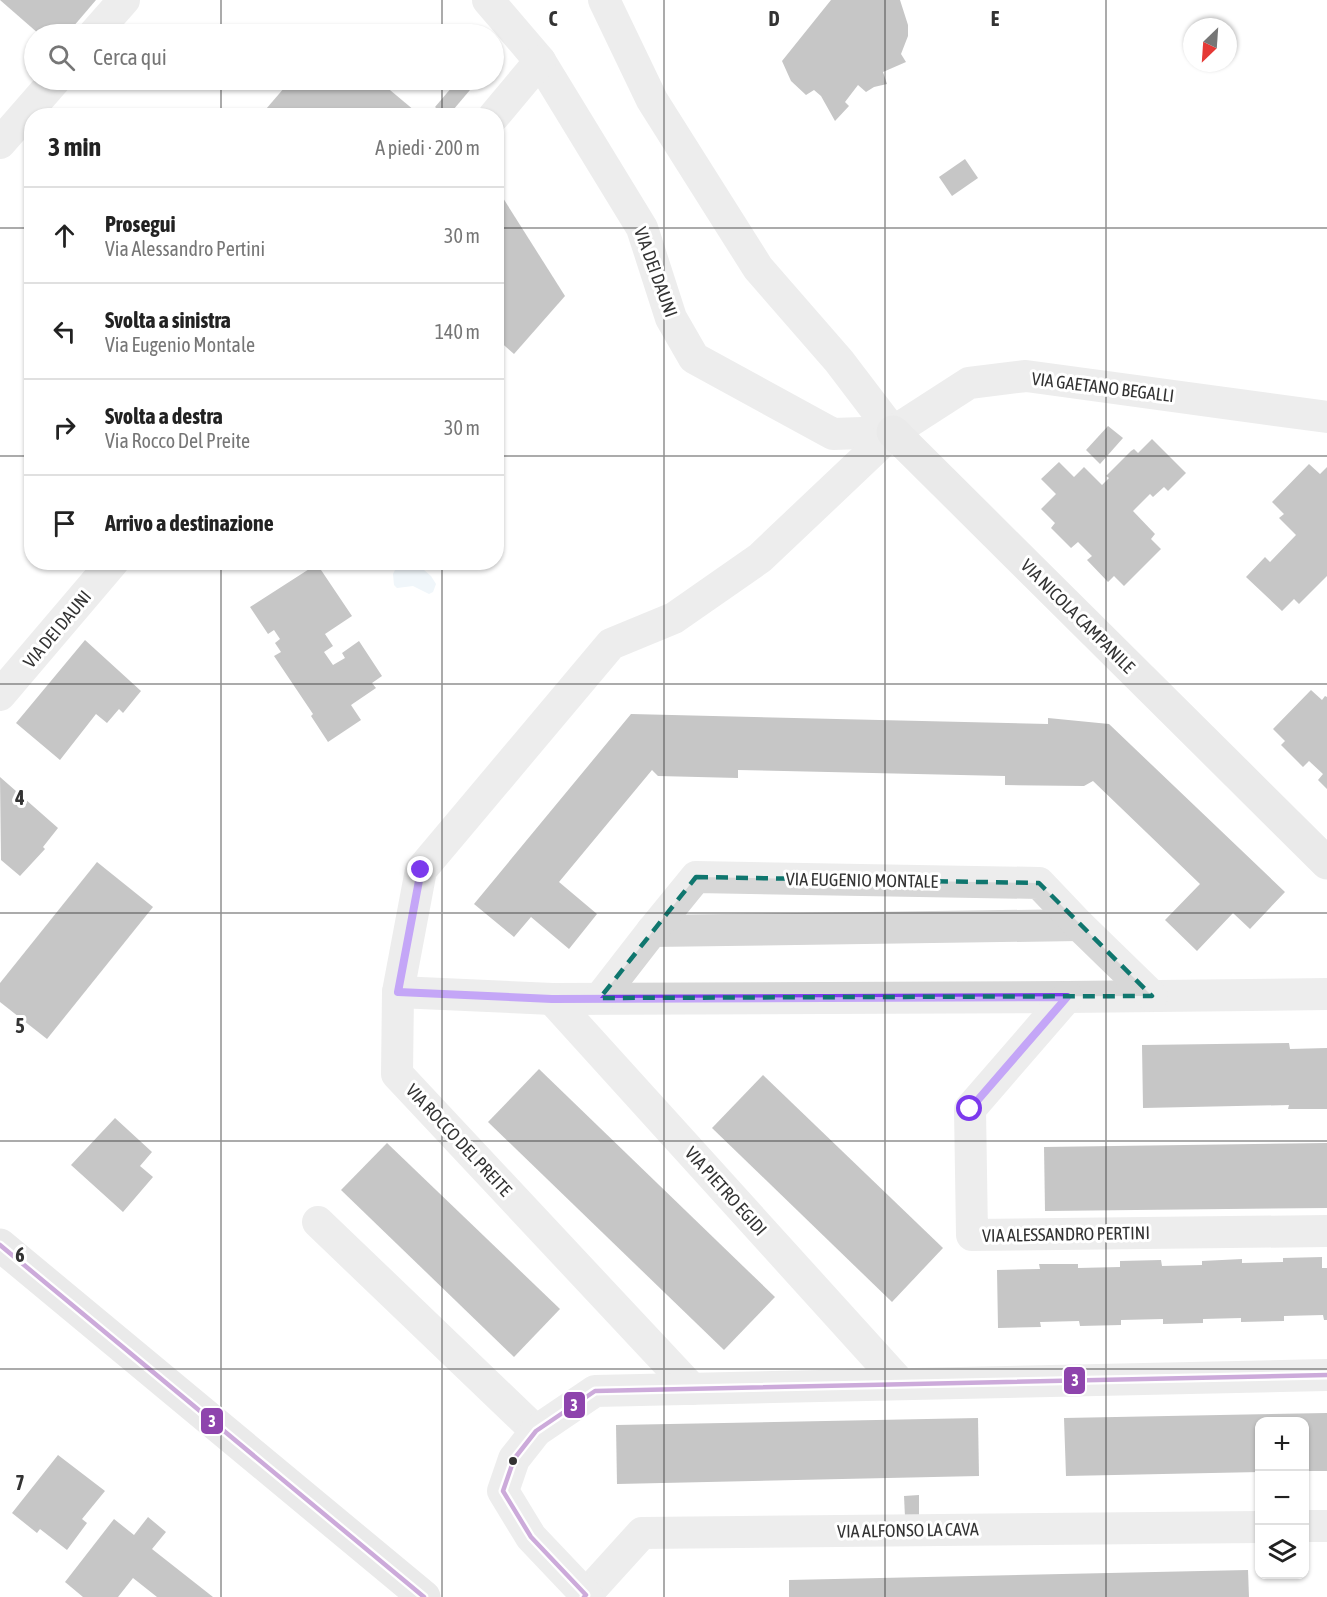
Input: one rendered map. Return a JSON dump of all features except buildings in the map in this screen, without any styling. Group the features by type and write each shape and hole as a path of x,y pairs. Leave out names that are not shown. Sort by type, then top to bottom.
{"street":[{"path":"103,24 124,0"},
{"name":"VIA DEI DAUNI","path":"488,0 540,61 642,228 671,318 694,358 833,434 893,432"},
{"name":"VIA NICOLA CAMPANILE","path":"604,0 652,100 758,268 839,361 893,432 1327,863"},
{"path":"501,108 540,61"},
{"path":"31,108 46,90"},
{"path":"0,143 24,116"},
{"name":"VIA GAETANO BEGALLI","path":"611,644 675,618 760,558 893,432 969,382 1026,376 1327,417"},
{"name":"VIA DEI DAUNI","path":"0,695 106,570"},
{"name":"VIA ROCCO DEL PREITE","path":"611,644 421,870 398,992 397,1074 692,1389"},
{"name":"VIA EUGENIO MONTALE","path":"600,998 696,877 1039,883 1152,996"},
{"path":"652,931 1079,925"},
{"path":"398,992 552,999 1067,997 1327,993"},
{"name":"VIA ALESSANDRO PERTINI","path":"1067,997 970,1109 972,1235 1327,1231"},
{"name":"VIA PIETRO EGIDI","path":"552,999 900,1383"},
{"path":"318,1222 536,1431"},
{"path":"0,1245 424,1597"},
{"path":"586,1596 531,1537 503,1491 514,1459 536,1431 595,1391 1327,1375"},
{"path":"1309,1526 1327,1526"},
{"name":"VIA ALFONSO LA CAVA","path":"586,1596 642,1533 1255,1527"}],"highlighted area":[{"path":"696,877 1039,883 1152,996 600,998"}],"shaded area":[{"path":"395,570 424,570 436,584 433,592 429,594 413,586 397,588 394,585"}],"transit line":[{"name":"3","path":"0,1245 424,1597"},
{"name":"3","path":"584,1597 586,1595 531,1537 503,1491 514,1459 536,1431 595,1391 1327,1375"}],"route":[{"path":"421,870 398,992 552,999 1067,997 970,1109"}]}
